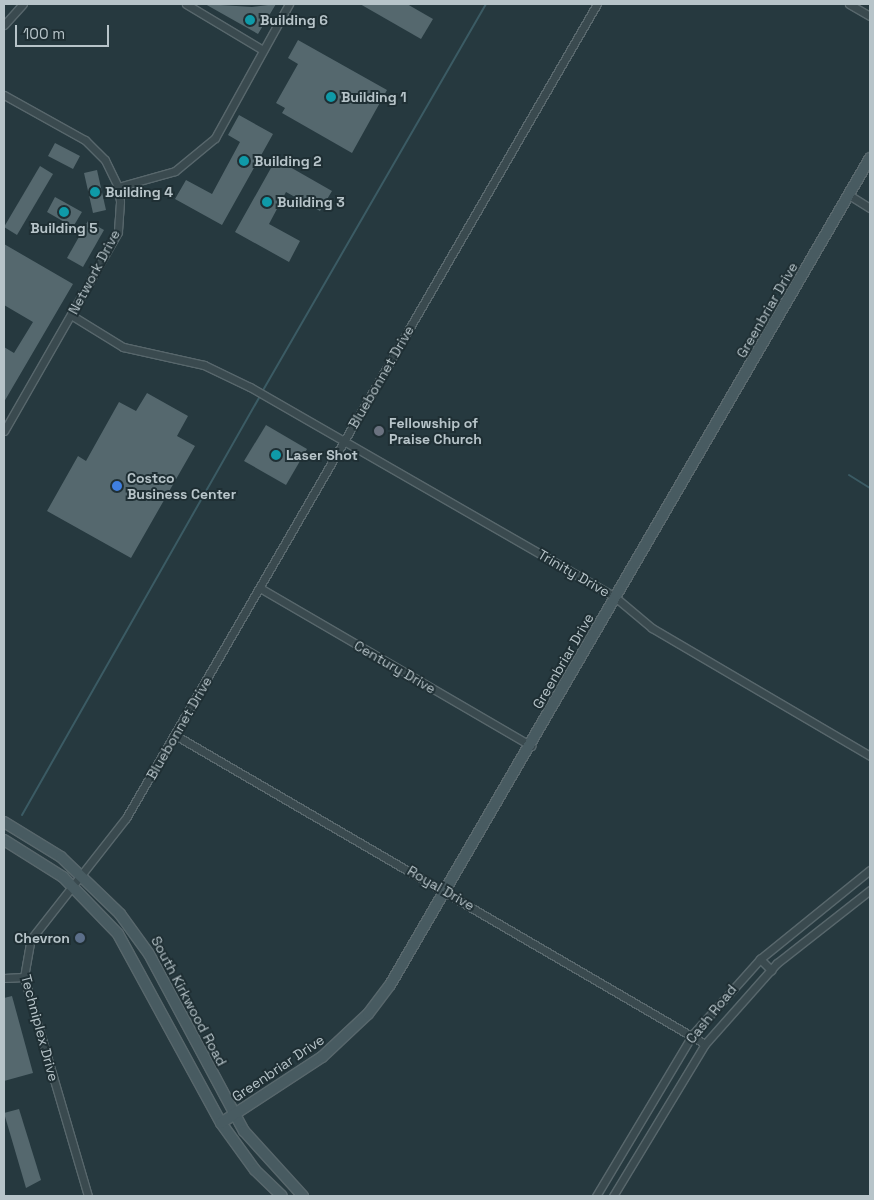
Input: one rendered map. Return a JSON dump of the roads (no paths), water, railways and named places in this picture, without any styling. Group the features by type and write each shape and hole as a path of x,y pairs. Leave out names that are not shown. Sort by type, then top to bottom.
{"street":[{"path":"4,25 23,4"},
{"path":"186,4 263,50"},
{"path":"118,187 175,171 215,138 289,4"},
{"name":"Bluebonnet Drive","path":"82,875 126,818 597,4"},
{"path":"849,4 870,16"},
{"name":"Network Drive","path":"4,95 85,140 105,160 118,187 118,232 4,431"},
{"name":"Greenbriar Drive","path":"221,1123 322,1057 363,1019 390,985 531,746 870,158"},
{"path":"849,195 870,208"},
{"name":"Trinity Drive","path":"71,316 123,347 204,365 272,399 615,598 652,628 870,756"},
{"name":"Century Drive","path":"260,588 531,746"},
{"name":"Royal Drive","path":"175,735 692,1034 705,1044"},
{"name":"South Kirkwood Road","path":"4,822 39,842 82,875 131,928 169,990 234,1115 272,1166 303,1196"},
{"name":"South Kirkwood Road","path":"4,840 50,867 73,886 120,936 221,1123 255,1170 282,1196"},
{"name":"Cash Road","path":"596,1196 692,1034 760,959 870,870"},
{"name":"Techniplex Drive","path":"82,875 30,939 24,977 88,1196"},
{"name":"Cash Road","path":"613,1196 705,1044 771,970 870,890"},
{"path":"821,910 829,922"},
{"path":"120,936 131,928"},
{"path":"760,959 771,970"},
{"path":"4,978 24,977"},
{"path":"155,998 169,990"},
{"path":"626,1145 638,1152"}],"waterway":[{"path":"262,392 486,4"},
{"path":"22,815 260,396"},
{"path":"849,475 870,488"}],"place":[{"name":"Building 6","path":"250,20"},
{"name":"Building 1","path":"331,97"},
{"name":"Building 2","path":"244,161"},
{"name":"Building 4","path":"95,192"},
{"name":"Building 3","path":"267,202"},
{"name":"Building 5","path":"64,212"},
{"name":"Fellowship of Praise Church","path":"379,431"},
{"name":"Laser Shot","path":"276,455"},
{"name":"Costco Business Center","path":"117,486"},
{"name":"Chevron","path":"80,938"}]}
